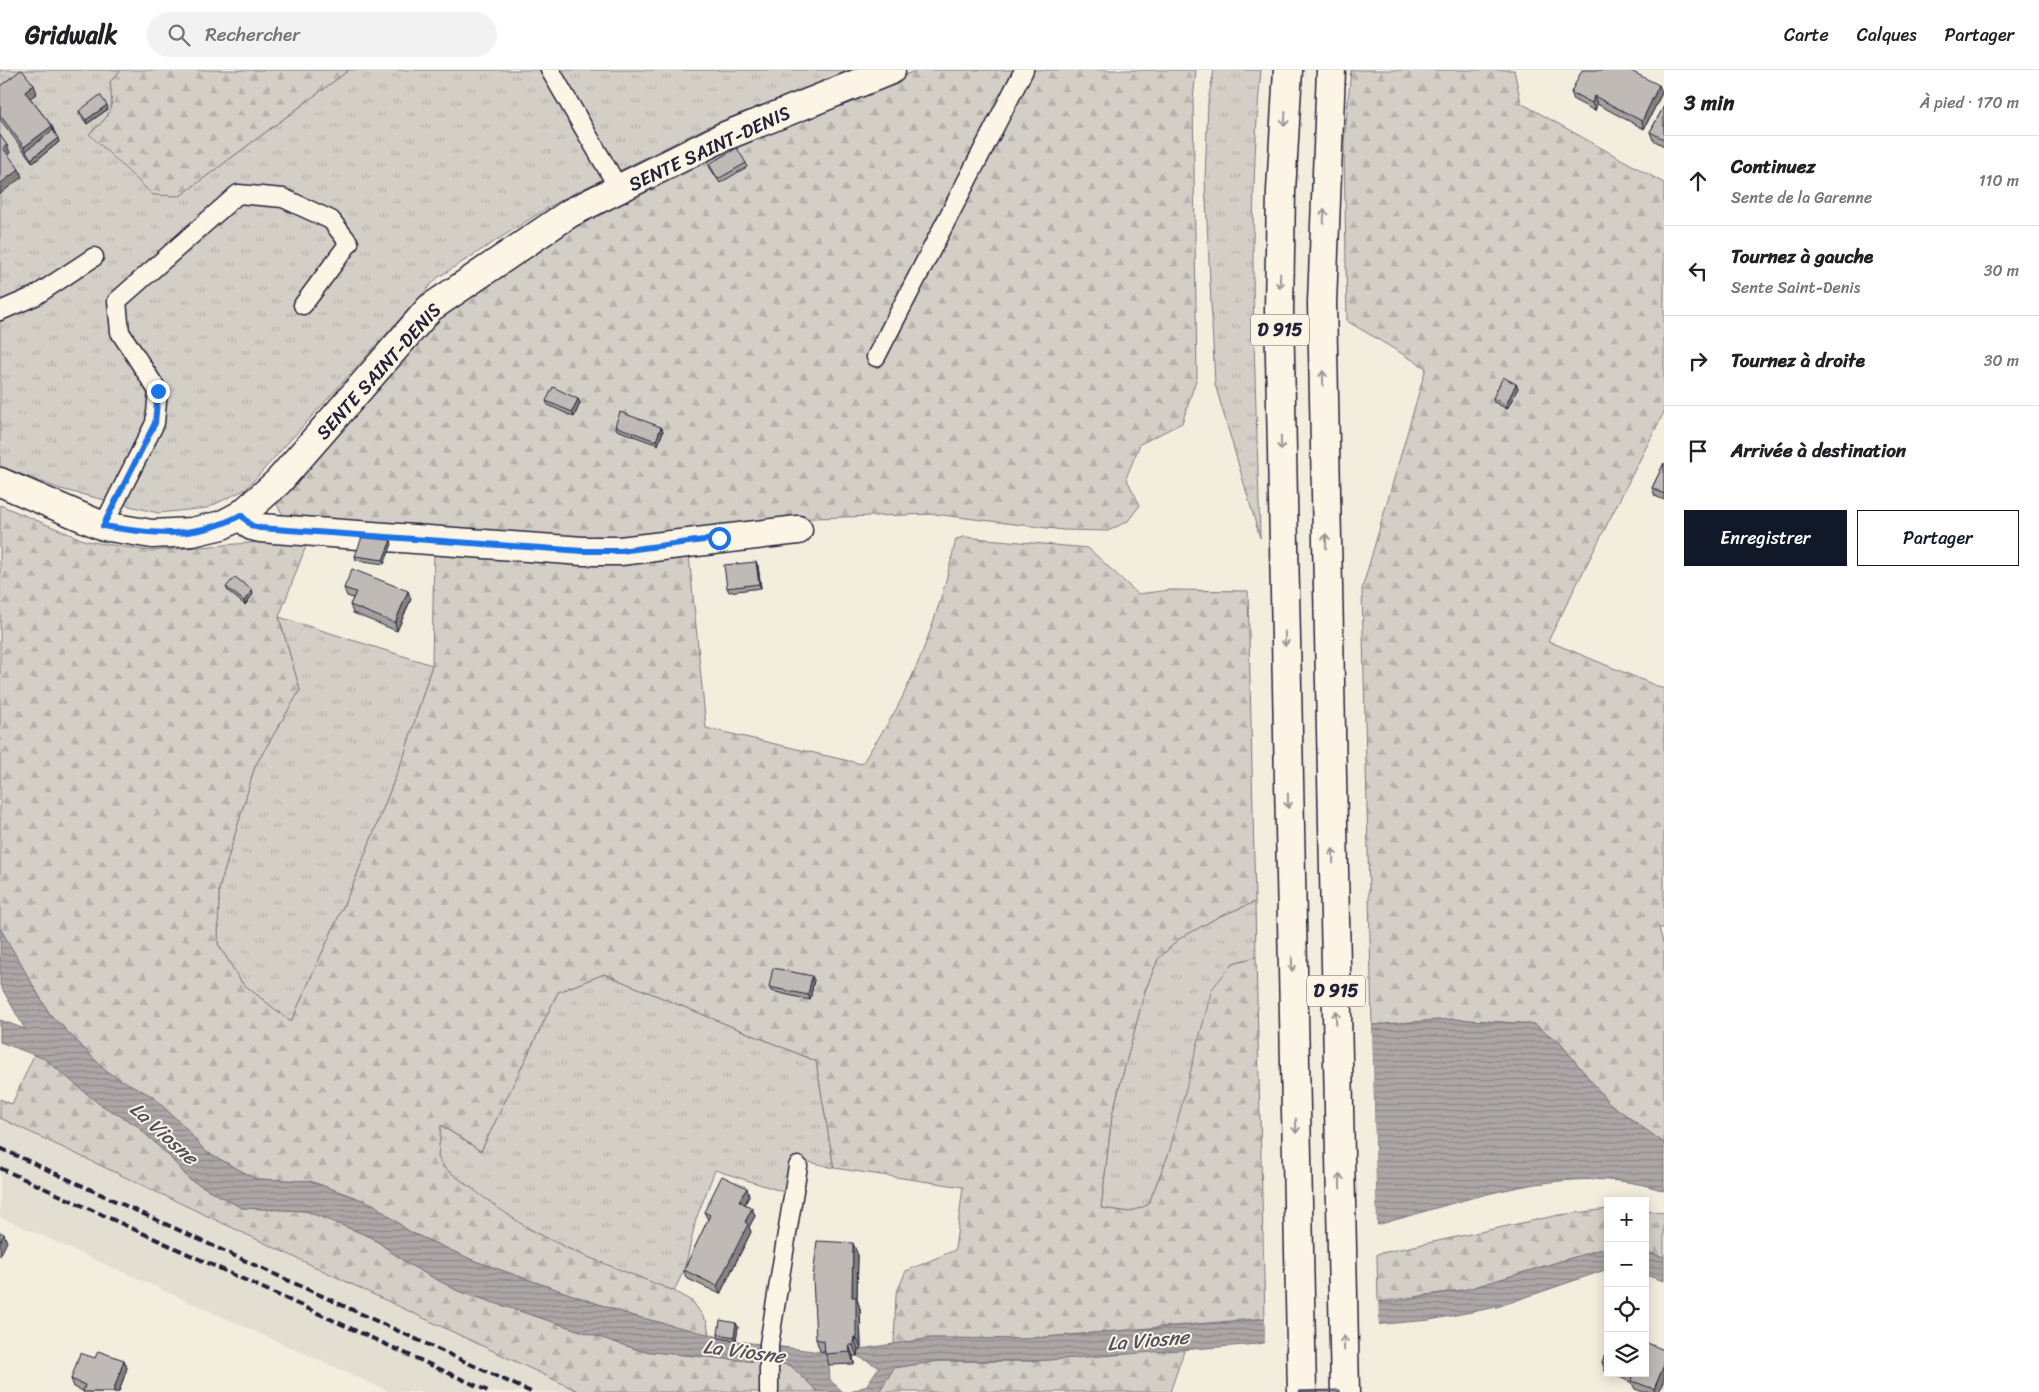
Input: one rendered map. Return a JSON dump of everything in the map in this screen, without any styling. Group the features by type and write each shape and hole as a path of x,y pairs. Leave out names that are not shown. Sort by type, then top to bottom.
{"main road":[{"name":"SENTE SAINT-DENIS","path":"0,482 103,526 152,534 192,532 222,525 241,515 278,482 430,308 570,213 723,138 891,70"},
{"name":"D 915","path":"1288,70 1281,191 1279,301 1302,1392"},
{"name":"D 915","path":"1331,70 1322,303 1345,1392"},
{"path":"241,515 252,526 260,528 583,551 620,551 798,530"}],"lane":[{"path":"550,70 619,189"},
{"path":"876,356 1024,70"},
{"path":"103,526 155,423 158,391 120,332 116,301 238,194 283,198 332,220 349,243 303,305"},
{"path":"0,311 35,296 94,257"},
{"path":"769,1392 767,1370 769,1344 798,1166"}],"shaded area":[{"path":"0,1118 580,1392 390,1392 0,1217"}],"green space":[{"path":"0,70 121,70 110,82 112,101 109,112 102,122 89,134 180,196 349,70 850,70 707,127 557,202 437,278 246,489 207,508 158,513 60,489 0,466"},
{"path":"121,70 349,70 180,196 153,195 89,134 102,122 109,112 112,100 110,82"},
{"path":"917,70 1196,70 1193,100 1197,377 1182,423 1140,444 1126,478 1140,505 1128,521 1108,531 1063,530 934,514 785,519 611,543 298,521 283,515 276,503 279,492 436,315 579,219 702,158"},
{"path":"1214,70 1261,70 1256,128 1253,245 1260,538 1215,384 1205,180 1208,101"},
{"path":"1351,70 1514,70 1521,103 1664,183 1664,412 1548,641 1664,689 1664,928 1659,928 1664,946 1664,1143 1609,1103 1560,1043 1534,1024 1453,1019 1372,1025 1362,589 1426,368 1347,321 1344,143"},
{"path":"0,505 86,541 151,551 309,538 279,617 300,690 255,766 219,889 218,944 242,983 291,1022 355,880 405,753 432,665 434,549 624,565 689,555 706,728 862,764 898,707 919,660 940,600 956,539 964,537 1088,548 1138,594 1170,590 1248,591 1255,902 1218,917 1179,939 1158,959 1145,991 1112,1115 1101,1208 1129,1212 1148,1205 1169,1153 1212,989 1233,963 1256,957 1265,1318 1023,1339 932,1338 894,1344 896,1294 906,1271 955,1250 963,1187 834,1168 816,1061 604,974 558,992 481,1151 441,1125 438,1157 443,1167 529,1229 575,1252 674,1291 693,1302 707,1322 709,1335 630,1315 475,1261 410,1232 373,1204 310,1181 256,1179 205,1151 168,1111 107,1072 49,1013 0,928"},
{"path":"279,617 432,665 405,753 355,880 291,1022 242,983 218,944 219,889 255,766 300,690"},
{"path":"1255,902 1256,957 1233,963 1169,1153 1148,1205 1129,1212 1101,1208 1112,1115 1145,991 1158,959 1179,939 1218,917"},
{"path":"604,974 816,1061 834,1168 793,1158 787,1193 715,1170 696,1219 685,1268 674,1291 583,1255 530,1229 496,1207 443,1167 438,1157 440,1125 481,1151 558,992"},
{"path":"34,1055 45,1059 99,1103 136,1125 170,1157 189,1179 242,1208 306,1211 371,1237 408,1264 458,1291 642,1351 791,1365 818,1392 580,1392 0,1118 0,1099 12,1104"},
{"path":"1604,1209 1604,1249 1468,1289 1378,1302 1377,1254 1559,1215"},
{"path":"1649,1211 1664,1213 1664,1257 1649,1253"},
{"path":"1185,1348 1170,1392 879,1392 893,1368 939,1361 1036,1361"}],"water":[{"name":"La Viosne","path":"0,928 49,1013 107,1072 152,1096 184,1126 205,1151 256,1179 310,1181 373,1204 410,1232 475,1261 630,1315 736,1341 828,1353 830,1380 843,1392 818,1392 790,1365 642,1351 458,1291 408,1264 371,1237 306,1211 242,1208 189,1179 170,1157 136,1125 99,1104 45,1059 0,1042 0,1020 25,1029 0,985"},
{"path":"1453,1019 1534,1024 1560,1043 1609,1103 1664,1143 1664,1191 1629,1182 1593,1179 1556,1181 1482,1195 1377,1225 1372,1025"},
{"name":"La Viosne","path":"1604,1249 1604,1270 1497,1307 1430,1320 1336,1328 1258,1344 1036,1361 939,1361 894,1368 879,1392 851,1392 866,1386 879,1367 857,1356 858,1349 932,1338 1023,1339 1254,1320 1360,1303 1390,1302 1468,1289"},
{"path":"1649,1253 1664,1257 1664,1281 1649,1276"}],"pier":[{"path":"1372,1022 1377,1227 1374,1225 1370,1025"},
{"path":"1337,1300 1378,1300 1379,1327 1337,1330 1265,1346 1265,1315"}],"building":[{"path":"21,70 34,85 25,92 52,126 24,147 0,115 0,86"},
{"path":"1582,70 1629,70 1659,85 1642,121 1594,96 1592,103 1571,92"},
{"path":"100,95 107,105 86,120 79,111"},
{"path":"1664,106 1664,139 1650,132"},
{"path":"53,130 58,138 31,159 26,151"},
{"path":"0,135 7,145 3,148 19,169 0,184"},
{"path":"737,148 746,163 718,179 709,164"},
{"path":"1503,377 1516,384 1506,405 1493,398"},
{"path":"553,387 578,399 572,412 546,401"},
{"path":"620,412 661,427 656,441 615,426"},
{"path":"1664,463 1664,494 1652,488"},
{"path":"362,537 391,540 383,560 355,556"},
{"path":"756,562 759,584 727,588 724,565"},
{"path":"352,569 408,591 395,623 350,605 356,592 344,588"},
{"path":"235,577 252,590 244,601 226,587"},
{"path":"773,968 812,976 808,995 769,987"},
{"path":"722,1176 747,1188 739,1201 752,1208 745,1222 748,1224 717,1286 684,1270 710,1215 704,1212"},
{"path":"0,1232 4,1234 0,1242"},
{"path":"817,1241 853,1243 852,1297 856,1297 856,1337 854,1337 853,1345 849,1345 850,1352 825,1354 824,1341 816,1339 813,1278"},
{"path":"720,1320 736,1323 734,1337 718,1334"},
{"path":"1649,1344 1664,1350 1664,1365 1654,1389 1632,1381 1633,1377 1649,1377"},
{"path":"98,1351 124,1360 113,1392 83,1392 85,1385 71,1379 80,1353 95,1358"},
{"path":"1340,1390 1340,1392 1299,1392 1299,1391"}],"railway":[{"path":"0,1148 531,1392"},
{"path":"0,1168 490,1392"}],"route":[{"path":"158,391 155,423 103,526 152,534 192,532 222,525 241,515 246,522 260,528 583,551 620,551 719,538"}]}
